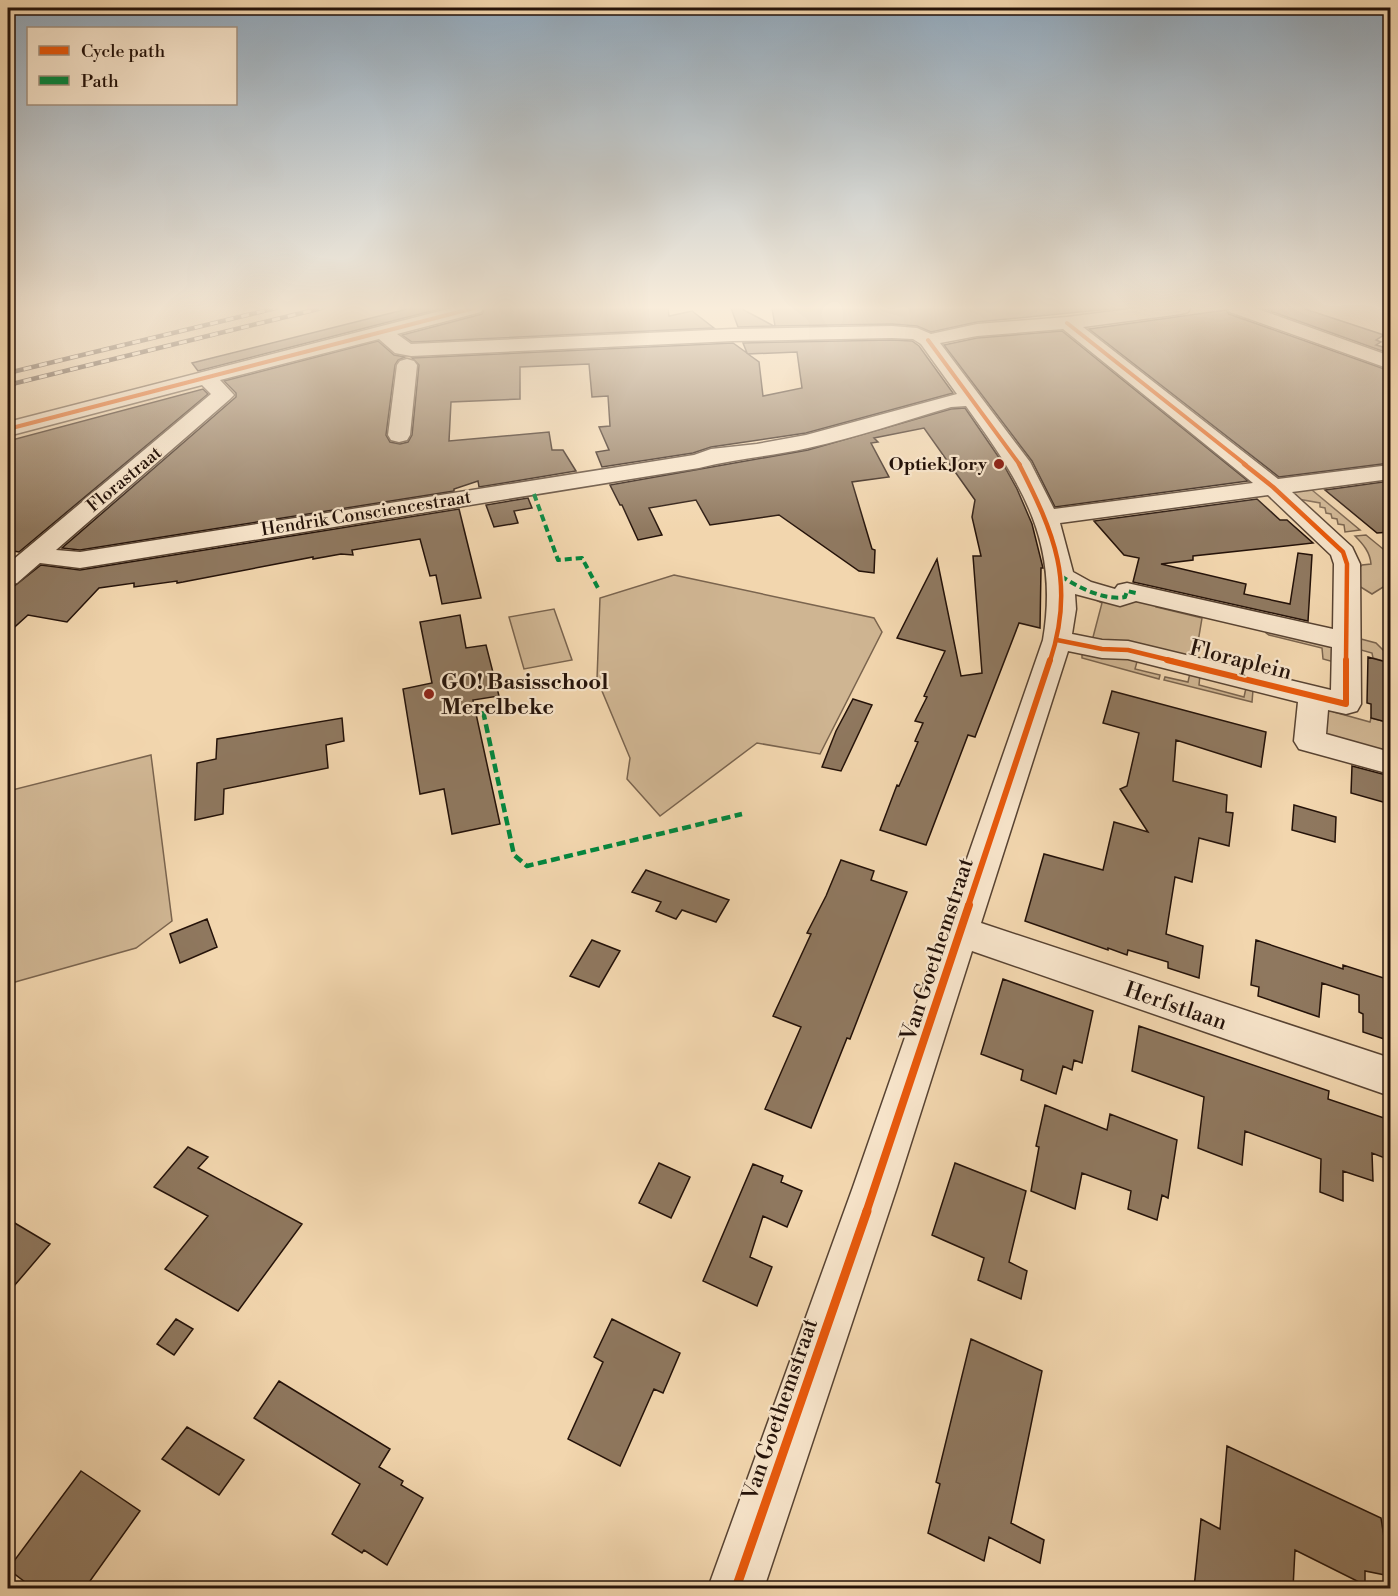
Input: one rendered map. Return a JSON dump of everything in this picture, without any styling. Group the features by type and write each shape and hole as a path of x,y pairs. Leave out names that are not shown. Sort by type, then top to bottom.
{"street":[{"path":"8,429 190,382"},
{"name":"Florastraat","path":"8,577 223,395 211,382"},
{"path":"399,435 406,382"},
{"name":"Van Goethemstraat","path":"736,1588 961,932 1057,640 1062,609 1061,576 1054,541 1046,517 1018,462 959,382"},
{"path":"1061,576 1076,587 1120,598 1125,597 1127,591 1346,637 1347,564 1343,552 1273,487 1142,382"},
{"name":"Hendrik Consciencestraat","path":"33,555 80,560 699,461 711,456 757,451 809,441 950,401 971,399"},
{"path":"1046,517 1390,472"},
{"name":"Floraplein","path":"1057,640 1102,649 1128,650 1346,704 1346,637"},
{"path":"1314,696 1310,741 1390,763"},
{"name":"Herfstlaan","path":"961,932 1390,1077"}],"shaded area":[{"path":"1306,485 1360,530 1345,532 1344,525 1338,524 1337,519 1326,513 1325,508 1320,507 1320,503 1298,499 1290,491"},
{"path":"1366,535 1388,553 1388,584 1372,594 1359,586 1359,568 1362,565 1371,564 1366,548 1355,536"},
{"path":"674,575 874,618 882,632 820,754 757,743 660,816 627,779 630,758 597,679 600,598"},
{"path":"1130,593 1157,600 1156,607 1202,618 1195,660 1092,641 1102,603 1090,597"},
{"path":"554,609 572,660 524,669 509,617"},
{"path":"1267,628 1332,643 1334,662 1323,659 1322,648 1269,635 1266,633"},
{"path":"1361,639 1376,643 1390,657 1390,663 1373,658 1372,653 1361,650"},
{"path":"1087,652 1116,659 1129,656 1138,658 1135,669 1160,675 1159,679 1082,658 1082,654"},
{"path":"1190,673 1200,675 1199,685 1244,697 1246,688 1253,690 1252,702 1164,680 1165,677 1188,682"},
{"path":"1325,706 1334,712 1370,722 1371,718 1390,723 1390,753 1325,736"},
{"path":"151,755 172,921 136,948 8,984 8,791"}],"building":[{"path":"225,382 393,382 386,435 390,442 400,444 408,442 412,435 417,382 520,382 520,399 451,402 449,441 549,432 552,450 563,450 576,471 479,487 478,481 454,489 454,491 80,550 62,548 236,397 236,393"},
{"path":"591,382 761,382 763,396 802,388 801,382 945,382 953,393 806,433 711,447 693,453 602,467 596,452 609,450 599,427 610,426 608,396 592,397"},
{"path":"972,382 1126,382 1248,481 1055,507 1032,461"},
{"path":"1158,382 1390,382 1390,463 1279,477"},
{"path":"203,389 208,394 19,552 8,550 8,441"},
{"path":"965,408 1002,462 1032,524 1043,568 1041,568 1040,628 1019,623 975,737 968,735 926,845 880,830 897,785 899,786 918,742 915,741 923,723 915,721 945,651 897,638 937,559 961,676 982,673 973,556 981,556 972,517 975,500 924,428 874,438 878,442 871,443 889,477 852,482 872,549 875,550 874,573 859,571 779,515 710,525 696,500 649,508 662,535 638,540 610,485 808,450 951,409"},
{"path":"1390,481 1390,532 1377,533 1325,490"},
{"path":"528,498 532,508 514,511 518,523 494,527 486,505"},
{"path":"1257,499 1280,520 1287,520 1313,543 1193,556 1193,560 1161,564 1246,584 1244,594 1290,604 1298,553 1312,555 1308,621 1133,582 1139,558 1124,555 1094,521"},
{"path":"459,509 481,598 442,604 436,575 430,576 420,539 352,550 353,555 341,554 313,559 313,557 177,583 177,581 134,587 134,583 99,588 67,622 28,615 8,633 8,591 41,565 80,570"},
{"path":"460,615 466,648 486,645 499,696 473,700 500,824 452,834 444,789 420,794 403,689 432,683 420,622"},
{"path":"1368,657 1390,663 1390,723 1371,718 1371,704 1367,703"},
{"path":"1112,691 1266,732 1261,767 1176,740 1173,781 1227,795 1226,812 1233,813 1229,846 1199,838 1192,882 1175,877 1166,934 1203,946 1199,978 1168,968 1168,962 1128,950 1127,955 1108,948 1108,950 1025,921 1044,854 1103,870 1114,822 1148,832 1120,789 1127,786 1139,733 1103,723"},
{"path":"853,699 872,705 841,771 822,767 836,731"},
{"path":"342,718 344,741 326,745 328,768 224,789 223,814 195,820 197,763 216,759 217,739"},
{"path":"1352,766 1390,776 1390,804 1351,793"},
{"path":"1294,805 1336,817 1335,842 1292,830"},
{"path":"841,860 874,871 871,880 907,892 850,1039 847,1038 811,1128 765,1109 801,1027 773,1016 811,934 807,933"},
{"path":"646,870 729,900 716,922 682,910 676,919 656,911 661,902 632,892"},
{"path":"207,919 217,947 180,963 170,934"},
{"path":"592,940 620,951 599,987 570,976"},
{"path":"1256,940 1343,969 1343,965 1390,980 1390,1041 1363,1032 1363,1014 1359,1012 1359,995 1322,983 1319,1017 1258,996 1259,987 1251,985"},
{"path":"1003,979 1093,1011 1082,1063 1074,1060 1072,1070 1063,1066 1056,1094 1021,1080 1023,1070 981,1054"},
{"path":"1139,1026 1329,1091 1328,1099 1390,1120 1390,1160 1372,1153 1373,1181 1343,1171 1343,1201 1320,1192 1321,1159 1245,1131 1242,1165 1198,1148 1204,1097 1132,1071"},
{"path":"1045,1105 1107,1130 1110,1114 1177,1140 1168,1198 1162,1195 1157,1220 1128,1209 1131,1191 1082,1173 1075,1209 1031,1191 1039,1147 1036,1146"},
{"path":"188,1147 208,1157 198,1168 302,1224 238,1311 165,1269 208,1216 154,1187"},
{"path":"659,1163 690,1177 671,1218 639,1203"},
{"path":"955,1163 1026,1191 1009,1262 1027,1271 1021,1299 978,1280 984,1258 932,1235"},
{"path":"753,1164 783,1176 781,1182 802,1191 787,1227 763,1216 750,1257 772,1267 757,1306 703,1281"},
{"path":"8,1219 50,1244 8,1293"},
{"path":"176,1319 193,1329 174,1355 157,1344"},
{"path":"612,1319 680,1353 663,1393 654,1389 620,1466 568,1439 603,1362 594,1357"},
{"path":"971,1339 1042,1371 1011,1523 1044,1540 1040,1563 989,1537 984,1561 928,1533 940,1484 936,1482"},
{"path":"279,1381 390,1449 379,1467 403,1481 401,1485 423,1498 387,1565 364,1550 362,1553 332,1534 360,1484 254,1418"},
{"path":"187,1427 244,1460 219,1495 162,1459"},
{"path":"1227,1446 1381,1518 1390,1576 1365,1571 1365,1585 1295,1550 1293,1588 1194,1588 1201,1519 1220,1529"},
{"path":"81,1471 140,1511 85,1588 33,1588 8,1569"}],"railway":[{"path":"8,385 18,382"}],"marked path":[{"path":"534,494 558,560 582,558 598,588"},
{"path":"1061,576 1082,588 1120,598 1125,597 1127,591 1136,593"},
{"path":"483,711 514,855 527,866 742,814"}],"cycle path":[{"path":"8,429 187,382"},
{"path":"736,1588 875,1187 1057,640 1062,609 1060,567 1046,517 1018,462 959,382"},
{"path":"1057,640 1102,649 1128,650 1346,704 1347,564 1343,552 1273,487 1142,382"}],"place":[{"name":"Optiek Jory","path":"999,464"},
{"name":"GO! Basisschool Merelbeke","path":"429,694"}]}
